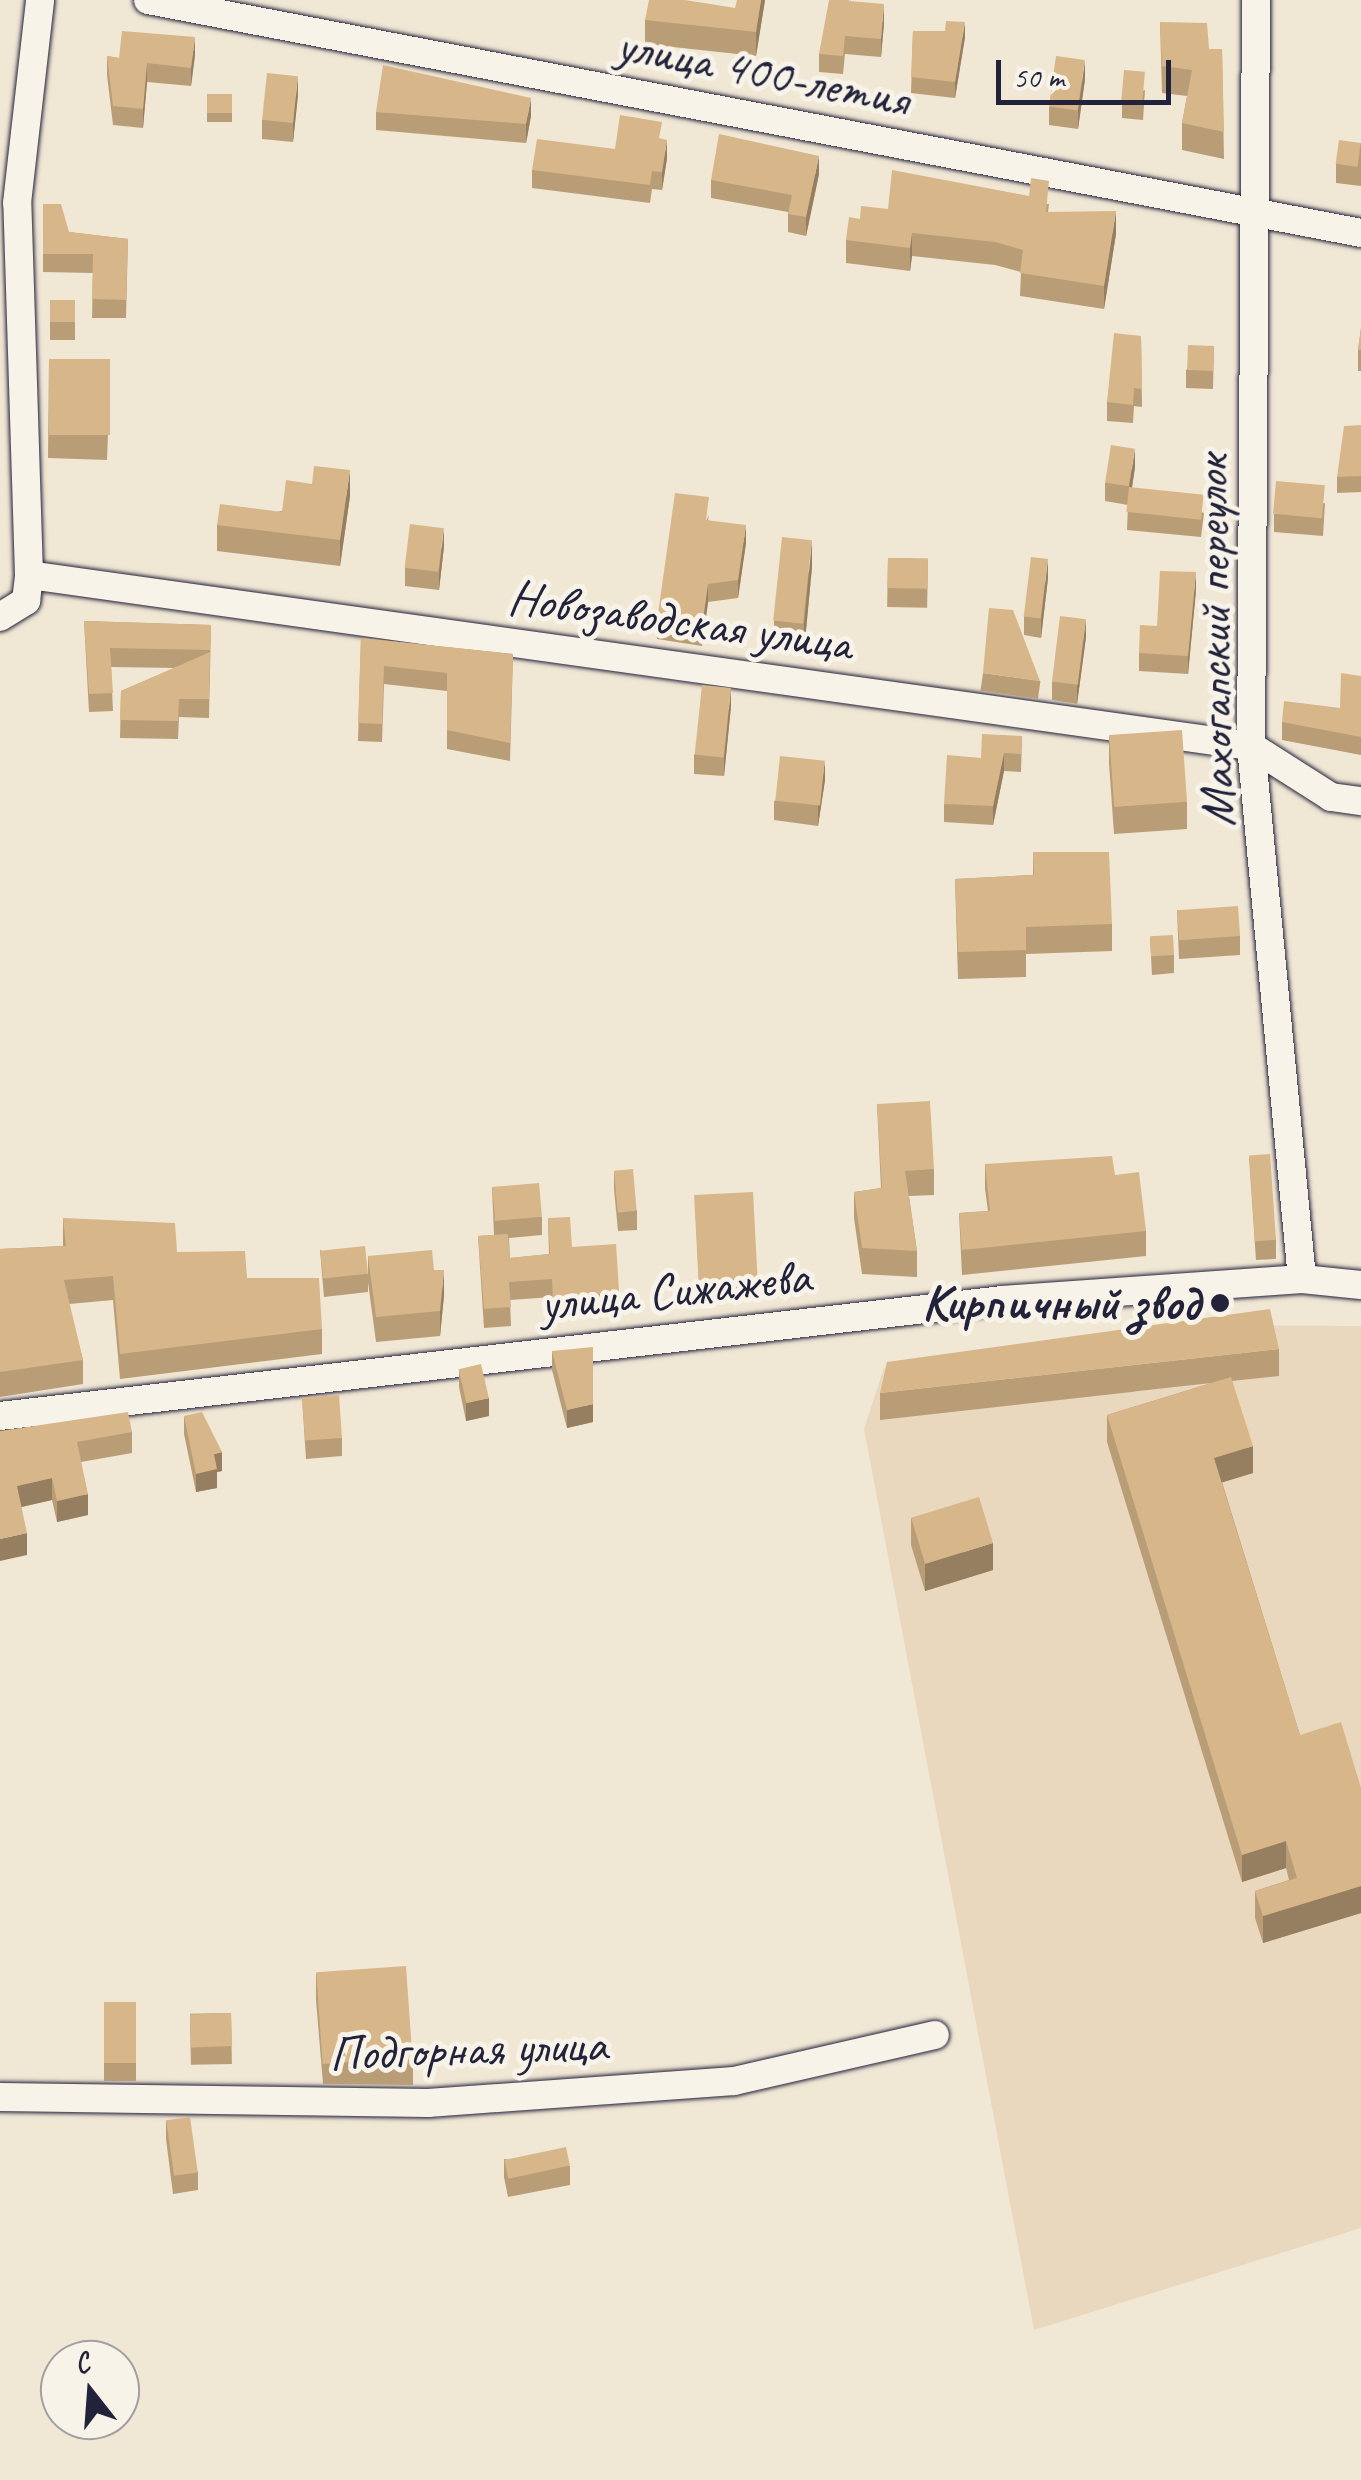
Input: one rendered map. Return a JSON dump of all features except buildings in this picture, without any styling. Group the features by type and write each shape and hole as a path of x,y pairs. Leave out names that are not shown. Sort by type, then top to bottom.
{"street":[{"path":"0,617 26,602 29,575 8,203 40,0"},
{"name":"улица 400-летия","path":"148,0 1361,233"},
{"name":"Махогапский переулок","path":"1256,0 1260,213 1251,746 1302,1279"},
{"name":"Новозаводская улица","path":"29,575 1251,746 1330,797 1361,800"},
{"name":"улица Сижажева","path":"0,1416 964,1304 1302,1279 1361,1285"},
{"name":"Подгорная улица","path":"0,2097 448,2102 734,2081 935,2035"}],"shaded area":[{"path":"1173,1325 1361,1326 1361,2228 1034,2330 864,1429 884,1368"}],"place":[{"name":"Кирпичный звод","path":"1220,1303"}]}
